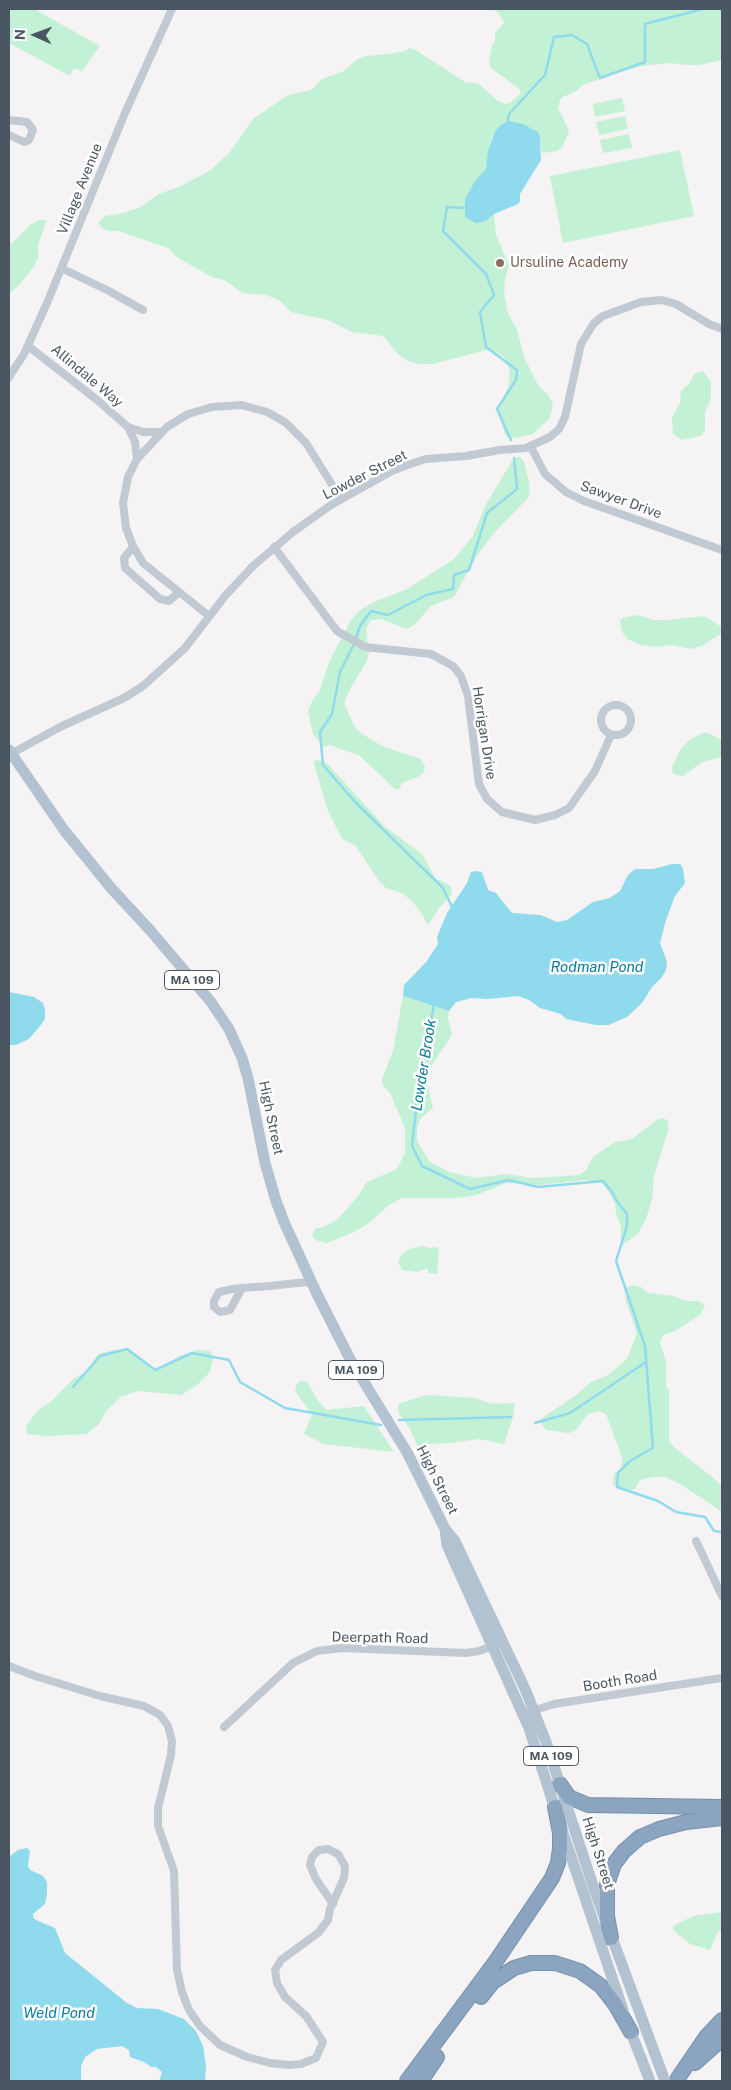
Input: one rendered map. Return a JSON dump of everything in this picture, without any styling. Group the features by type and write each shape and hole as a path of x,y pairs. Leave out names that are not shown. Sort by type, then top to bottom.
{"highway":[{"path":"560,1784 569,1797 588,1805 722,1807"},
{"path":"407,2081 496,1961 552,1878 558,1862 560,1848 560,1834 555,1807"},
{"path":"611,1938 607,1916 607,1885 614,1864 624,1851 640,1837 659,1829 695,1820 722,1818"},
{"path":"421,2081 493,1982 514,1968 530,1963 556,1963 574,1969 590,1978 611,1997 631,2032"},
{"path":"672,2080 722,2020"},
{"path":"672,2080 722,2039"}],"main road":[{"name":"High Street","path":"10,753 64,830 210,1002 229,1029 242,1058 248,1078 265,1163 276,1201 311,1282 350,1359 408,1454 445,1530 447,1545 529,1711 560,1784 611,1938 656,2060 672,2080"},
{"name":"High Street","path":"529,1711 535,1745 590,1916 650,2081"}],"street":[{"name":"Village Avenue","path":"9,377 28,346 121,122 172,9"},
{"path":"9,120 27,122 33,130 30,140 24,142 9,134"},
{"path":"61,268 143,310"},
{"name":"Lowder Street","path":"10,753 137,691 185,648 238,581 274,547 312,518 341,500 392,471 426,459 466,456 530,447 550,437 562,423 567,410 581,344 600,318 642,302 658,300 676,304 722,330"},
{"name":"Allindale Way","path":"28,346 96,399 128,427 143,432 162,432"},
{"path":"209,616 152,572 133,548 126,528 123,503 128,477 137,459 162,432 182,417 204,408 235,405 260,409 285,422 306,443 341,500"},
{"name":"Allindale Way","path":"128,427 135,442 137,459"},
{"name":"Sawyer Drive","path":"530,447 545,474 566,492 584,501 722,550"},
{"name":"Horrigan Drive","path":"274,547 331,625 351,640 358,644 382,649 431,654 453,666 461,676 468,696 479,784 487,799 502,812 535,820 555,815 570,808 595,771 611,735"},
{"path":"133,548 124,558 125,568 160,599 169,601 178,593"},
{"path":"610,706 620,706 629,712 632,721 631,726 625,733 611,735 603,728 601,723 602,713 610,706"},
{"path":"242,1288 311,1282"},
{"path":"696,1541 722,1596"},
{"name":"Deerpath Road","path":"224,1728 293,1663 317,1652 342,1648 466,1653 479,1651 497,1644"},
{"path":"9,1666 35,1676 144,1706 160,1715 168,1726 172,1741 171,1755 158,1808 158,1826 174,1871 178,1970 182,1992 190,2010 200,2026 220,2045 247,2057 270,2063 302,2064 316,2058 323,2042 306,2016 285,1997 277,1983 274,1970 281,1960 318,1933 328,1920 344,1878 345,1866 338,1854 328,1849 319,1850 312,1857 310,1865 316,1879 333,1904"},
{"name":"Booth Road","path":"529,1711 554,1704 722,1678"}],"green space":[{"path":"9,9 34,9 100,46 82,71 74,68 70,76 9,43"},
{"path":"491,9 722,9 722,60 699,65 670,63 641,66 583,85 560,100 558,108 569,131 563,146 557,151 542,153 540,136 495,131 491,140 486,170 475,181 486,221 494,214 496,235 509,265 504,292 508,313 517,330 524,357 538,385 548,395 553,404 550,418 533,434 515,438 507,437 505,434 497,411 508,387 510,372 504,357 495,352 486,350 433,364 419,364 408,361 399,355 383,336 352,332 328,320 291,312 279,300 266,295 243,293 224,280 212,277 178,258 168,248 119,231 101,228 99,222 105,216 124,213 140,207 159,194 181,186 211,170 230,152 253,119 288,95 311,90 322,79 344,71 356,60 366,56 389,54 405,51 409,48 414,49 465,82 479,84 498,101 506,104 511,102 521,93 519,89 490,67 489,62 492,46 495,41 495,33 504,23 498,12"},
{"path":"622,98 625,111 595,117 593,104"},
{"path":"625,116 628,129 599,135 596,122"},
{"path":"629,134 632,148 603,153 600,140"},
{"path":"680,150 694,216 563,243 550,176"},
{"path":"39,220 47,220 38,245 38,258 33,268 9,294 9,244 30,225"},
{"path":"703,371 711,382 711,398 705,413 705,430 701,436 681,440 673,433 672,417 680,403 681,391 690,383 694,374"},
{"path":"519,456 524,461 529,482 530,492 528,498 493,534 476,557 454,597 431,606 414,625 407,629 381,619 371,620 366,629 369,653 367,661 351,687 345,700 345,706 356,729 371,740 387,748 421,759 425,767 424,772 418,777 402,783 399,789 395,789 360,756 330,745 323,747 313,734 308,712 312,701 319,692 330,660 351,620 360,610 374,602 407,589 454,559 473,536 485,506 512,461"},
{"path":"638,615 654,620 704,616 722,627 722,633 703,645 692,649 672,645 656,647 641,645 627,639 621,630 620,622 622,618"},
{"path":"702,733 708,733 722,740 722,757 702,762 683,776 673,774 672,767 681,749 688,741"},
{"path":"314,761 327,763 384,826 423,855 435,878 451,886 452,894 439,908 429,924 426,923 413,902 402,893 386,888 379,881 355,845 342,839 328,811 314,764"},
{"path":"403,996 449,1011 448,1018 452,1035 428,1071 426,1079 433,1108 420,1119 417,1129 417,1141 430,1162 449,1172 476,1178 506,1174 532,1178 579,1175 586,1170 593,1157 615,1142 632,1139 658,1119 664,1118 668,1122 668,1131 654,1176 652,1199 646,1219 638,1234 621,1246 621,1226 616,1214 615,1203 609,1192 602,1183 585,1180 540,1185 506,1183 477,1195 457,1198 402,1198 389,1205 369,1223 352,1233 327,1243 315,1240 312,1235 315,1229 324,1227 338,1219 358,1196 367,1182 397,1169 405,1153 405,1128 390,1093 383,1086 382,1079 393,1051"},
{"path":"423,1246 431,1249 432,1247 439,1248 437,1274 428,1273 428,1268 417,1272 402,1270 398,1262 402,1254 409,1249"},
{"path":"632,1285 641,1287 648,1293 674,1296 685,1301 699,1301 705,1306 700,1315 675,1331 663,1335 660,1342 666,1362 666,1386 669,1390 669,1440 674,1447 722,1487 722,1512 682,1485 666,1477 640,1480 635,1489 626,1491 613,1485 614,1474 619,1470 623,1460 606,1414 599,1411 588,1414 575,1431 569,1433 546,1430 539,1420 575,1396 591,1382 608,1375 627,1359 637,1333 626,1301 625,1289"},
{"path":"114,1350 125,1350 138,1355 154,1368 164,1367 179,1356 198,1350 210,1351 213,1358 210,1372 197,1385 181,1395 139,1391 122,1396 107,1410 99,1424 86,1434 47,1436 27,1434 26,1426 38,1410 51,1402 73,1379 86,1372 98,1354"},
{"path":"301,1381 307,1382 319,1402 327,1410 364,1406 394,1452 324,1444 304,1434 312,1415 295,1391 297,1384"},
{"path":"426,1395 475,1398 492,1404 515,1403 513,1417 504,1444 479,1439 428,1444 418,1447 409,1427 399,1414 398,1404"},
{"path":"722,1912 722,1931 718,1931 710,1950 690,1944 673,1930 673,1926 693,1916"}],"water":[{"path":"510,121 523,124 538,132 540,136 541,160 520,194 518,204 494,214 486,221 476,223 465,217 465,199 475,181 486,169 488,151 495,131 502,124"},
{"name":"Rodman Pond","path":"680,864 683,868 685,883 675,896 660,943 667,962 666,970 642,1003 627,1017 609,1025 596,1025 566,1019 561,1014 540,1008 529,1000 518,996 488,999 472,998 456,1002 449,1011 403,996 404,985 427,961 438,944 437,937 447,913 467,883 471,872 482,872 488,890 496,893 512,913 541,915 557,922 567,920 593,902 610,898 620,891 628,875 635,869 653,869"},
{"path":"9,992 34,997 43,1003 45,1009 45,1019 40,1026 29,1039 16,1045 9,1045"},
{"name":"Weld Pond","path":"27,1848 30,1851 28,1866 30,1870 43,1876 47,1882 45,1904 33,1914 33,1917 55,1928 65,1953 127,2003 137,2008 158,2009 184,2019 196,2031 203,2046 206,2066 205,2081 159,2081 162,2072 156,2067 151,2067 144,2062 130,2057 129,2050 122,2046 97,2049 85,2057 81,2066 81,2081 9,2081 9,1857 18,1850"}],"waterway":[{"name":"Lowder Brook","path":"507,123 509,114 545,75 554,37 572,35 587,44 600,78 645,62 645,24 703,9"},
{"name":"Lowder Brook","path":"466,208 447,207 443,231 486,274 494,295 480,312 486,347 517,370 516,380 497,409 511,440"},
{"name":"Lowder Brook","path":"356,638 360,626 371,611 388,615 426,595 453,589 454,575 469,570 487,513 517,489 514,458"},
{"name":"Lowder Brook","path":"354,644 340,672 332,714 320,732 323,765 356,803 443,888 453,909"},
{"name":"Lowder Brook","path":"434,1005 420,1074 412,1146 422,1166 470,1189 509,1180 538,1187 603,1181 627,1214 627,1226 616,1261 645,1346 653,1448 630,1461 618,1473 617,1487 658,1501 676,1512 705,1517 714,1531 722,1532"},
{"path":"73,1387 100,1356 127,1349 155,1370 192,1353 229,1360 240,1382 285,1408 381,1425"},
{"path":"535,1423 570,1413 646,1362"},
{"path":"399,1420 511,1417"}],"place":[{"name":"Ursuline Academy","path":"500,263"}]}
